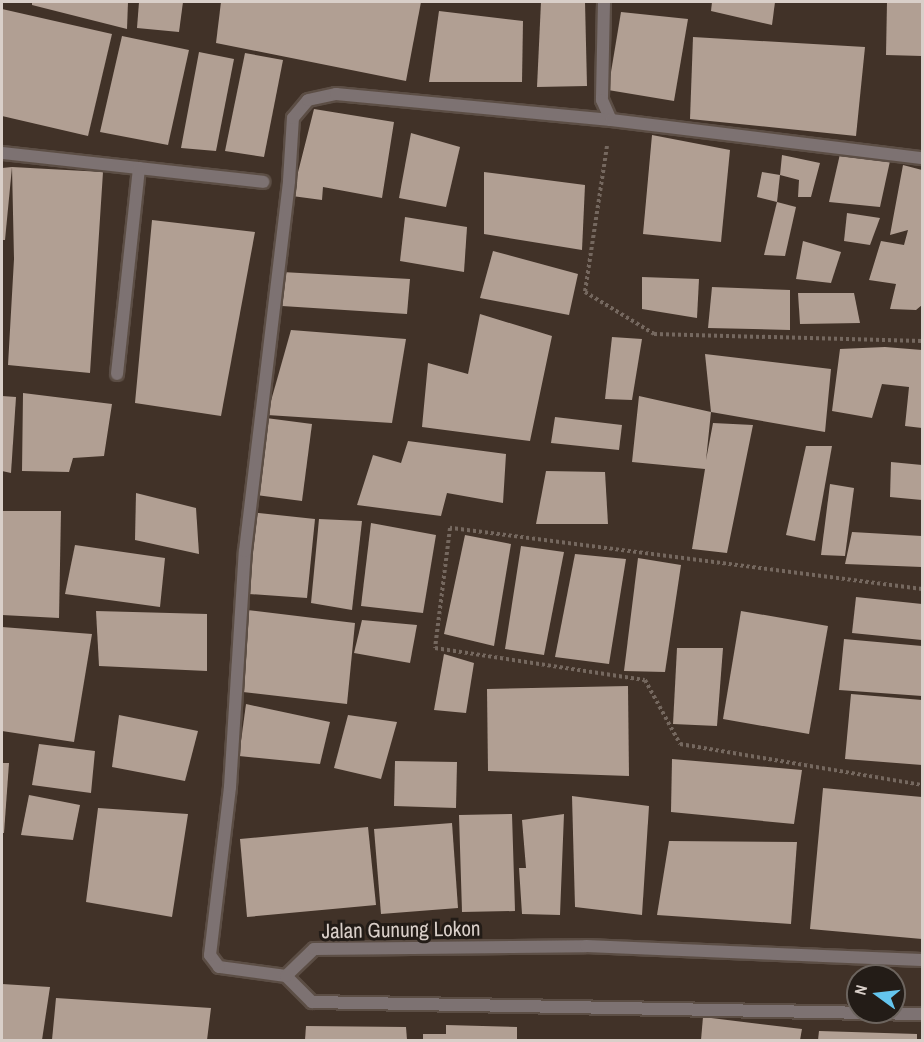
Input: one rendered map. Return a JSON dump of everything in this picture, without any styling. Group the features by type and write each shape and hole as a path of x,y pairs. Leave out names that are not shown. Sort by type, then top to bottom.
{"street":[{"path":"604,2 602,100 611,120"},
{"path":"922,158 611,120 336,94 308,100 293,118 289,181 245,551 230,787 210,955 219,968 286,976 312,1002 922,1014"},
{"path":"2,153 263,182"},
{"path":"117,374 139,168"},
{"name":"Jalan Gunung Lokon","path":"286,976 314,949 586,946 922,960"}],"path":[{"path":"611,120 585,292 654,334 922,341"},
{"path":"922,589 450,528 435,648 645,680 680,744 922,785"}],"building":[{"path":"32,2 128,2 127,29 32,5"},
{"path":"139,2 183,2 179,32 137,28"},
{"path":"221,2 421,2 406,81 216,43"},
{"path":"541,2 585,2 587,86 537,87"},
{"path":"712,2 775,2 772,25 711,11"},
{"path":"887,2 922,2 922,56 886,55"},
{"path":"2,9 112,34 88,136 2,116"},
{"path":"439,11 523,21 522,82 429,82"},
{"path":"621,12 688,19 674,101 608,90"},
{"path":"122,36 189,50 168,145 100,132"},
{"path":"693,37 865,47 856,136 690,119"},
{"path":"199,52 234,59 216,151 181,148"},
{"path":"245,53 283,60 264,157 225,151"},
{"path":"314,109 394,122 382,198 323,187 322,200 292,196"},
{"path":"411,133 460,147 446,207 399,198"},
{"path":"652,135 730,150 721,242 643,234"},
{"path":"840,154 890,161 880,207 829,202"},
{"path":"782,155 820,163 811,197 798,197 799,180 780,175"},
{"path":"903,165 922,170 922,305 916,310 890,309 896,284 869,280 881,241 904,245 908,230 890,235"},
{"path":"12,167 5,240 2,240 2,168"},
{"path":"12,167 103,172 90,373 8,365 14,259"},
{"path":"484,172 585,185 582,250 484,234"},
{"path":"762,172 780,175 777,202 757,197"},
{"path":"777,202 796,207 785,256 764,255"},
{"path":"847,213 880,218 870,245 844,241"},
{"path":"405,217 467,227 464,272 400,261"},
{"path":"152,220 255,232 221,416 135,403"},
{"path":"803,241 841,252 831,283 796,279"},
{"path":"493,251 578,274 569,315 480,298"},
{"path":"282,272 410,279 407,314 282,306"},
{"path":"642,277 699,279 697,318 642,309"},
{"path":"712,287 790,290 790,330 708,328"},
{"path":"798,293 854,293 860,323 800,324"},
{"path":"480,314 552,336 530,441 422,427 428,363 468,374"},
{"path":"291,330 406,339 392,423 267,415"},
{"path":"612,337 642,339 632,400 605,399"},
{"path":"885,347 922,350 922,428 905,426 909,387 882,384 872,418 832,411 840,349"},
{"path":"705,354 831,369 825,432 711,412"},
{"path":"23,393 112,404 104,456 73,458 69,472 22,471"},
{"path":"2,396 16,397 11,473 2,471"},
{"path":"639,396 711,412 706,460 713,423 753,425 727,553 692,549 705,469 632,462"},
{"path":"555,417 622,425 619,450 551,443"},
{"path":"266,418 312,424 302,501 256,495"},
{"path":"408,441 506,454 503,503 447,493 441,516 357,505 373,455 401,463"},
{"path":"806,446 832,446 815,541 786,535"},
{"path":"891,462 922,465 922,500 890,497"},
{"path":"546,471 605,472 608,524 536,524"},
{"path":"830,484 854,488 845,556 821,555"},
{"path":"136,493 196,508 199,554 135,540"},
{"path":"2,511 61,511 59,618 2,615"},
{"path":"250,512 315,519 307,598 249,594"},
{"path":"319,519 362,521 352,610 311,603"},
{"path":"371,523 436,535 423,613 361,606"},
{"path":"852,532 922,536 922,567 845,564"},
{"path":"465,535 511,544 494,646 444,634"},
{"path":"75,545 165,558 160,607 65,594"},
{"path":"521,546 564,552 544,655 505,649"},
{"path":"575,554 626,559 609,664 555,657"},
{"path":"638,558 681,565 665,672 624,671"},
{"path":"856,597 922,604 922,640 852,633"},
{"path":"247,610 355,623 347,704 243,692"},
{"path":"96,611 207,614 207,671 99,666"},
{"path":"741,611 828,626 809,734 723,719"},
{"path":"362,620 417,625 410,663 354,653"},
{"path":"2,627 92,634 74,742 2,731"},
{"path":"844,639 922,646 922,696 839,690"},
{"path":"677,648 723,648 717,726 673,724"},
{"path":"444,654 474,663 466,713 434,710"},
{"path":"628,686 629,776 488,771 487,689"},
{"path":"851,694 922,700 922,765 845,759"},
{"path":"246,704 330,722 320,764 239,756"},
{"path":"119,715 198,731 185,781 112,767"},
{"path":"348,715 397,722 381,779 334,768"},
{"path":"39,744 95,751 91,793 32,785"},
{"path":"672,759 802,770 794,824 671,812"},
{"path":"395,761 457,762 456,808 394,806"},
{"path":"2,763 9,763 4,833 2,833"},
{"path":"823,788 922,797 922,939 810,929"},
{"path":"29,795 80,805 73,840 21,835"},
{"path":"572,796 649,806 642,915 575,907"},
{"path":"98,808 188,814 172,917 86,902"},
{"path":"512,814 515,911 462,912 459,815"},
{"path":"564,814 560,915 522,914 519,868 526,868 522,820"},
{"path":"452,823 458,908 381,914 374,829"},
{"path":"368,827 376,905 247,917 240,839"},
{"path":"669,841 797,842 791,924 657,915"},
{"path":"2,984 50,987 42,1040 2,1040"},
{"path":"56,998 211,1008 207,1040 52,1040"},
{"path":"703,1017 802,1029 800,1040 701,1040"},
{"path":"446,1025 517,1027 517,1040 423,1040 423,1034 446,1034"},
{"path":"306,1026 406,1027 407,1040 305,1040"},
{"path":"819,1031 917,1034 917,1040 818,1040"}]}
